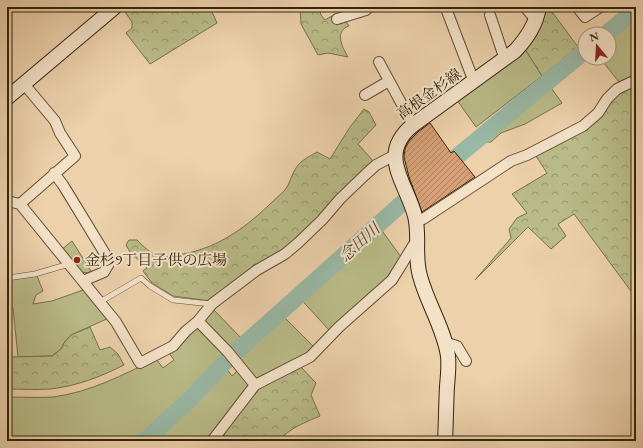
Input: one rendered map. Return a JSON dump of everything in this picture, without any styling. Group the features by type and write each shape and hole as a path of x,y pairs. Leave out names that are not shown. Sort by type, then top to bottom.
{"street":[{"path":"7,98 115,7"},
{"path":"337,19 366,10 369,7"},
{"path":"525,7 537,14"},
{"path":"578,7 586,17 600,7"},
{"path":"447,11 474,82"},
{"name":"高根金杉線","path":"395,159 396,145 405,132 505,60 524,42 530,32 537,14"},
{"path":"490,15 505,60"},
{"path":"379,62 413,125"},
{"path":"415,218 423,219 511,161 528,155 583,126 598,113 607,99 617,89 636,80"},
{"path":"365,95 389,81"},
{"path":"20,204 75,156 60,133 55,121 24,84"},
{"path":"7,201 20,204 116,322 140,363 173,346 186,331 198,321 212,304 257,270 285,254 298,243 322,220 340,199 376,165 395,159 415,218 417,265 420,277 444,342 448,364 445,441"},
{"path":"54,173 63,185 110,262 104,272 83,282"},
{"path":"212,441 255,385 310,357 339,327 392,280 416,241"},
{"path":"198,321 228,352 255,385"},
{"path":"444,342 457,346 466,361"}],"lane":[{"path":"7,278 35,274 69,264"},
{"path":"100,302 141,278 150,286 173,300 212,304"}],"green space":[{"path":"132,7 210,7 217,23 150,64 126,33 132,28 132,22 125,12"},
{"path":"319,7 321,15 325,20 332,16 336,22 344,19 349,26 344,28 341,35 341,40 348,57 328,53 318,55 301,24 300,8"},
{"path":"636,9 636,74 619,82 606,66 617,66 617,26 614,26"},
{"path":"547,10 553,13 577,46 577,48 542,76 525,49"},
{"path":"525,49 542,76 476,127 457,100"},
{"path":"547,82 562,103 525,124 501,133 491,142 477,142 466,151 466,159 457,149"},
{"path":"636,85 636,298 574,214 558,224 566,236 551,249 528,227 475,280 511,238 509,229 517,218 527,213 512,194 547,173 534,153 553,143 619,92"},
{"path":"364,109 369,112 376,125 358,144 374,162 296,241 211,301 173,296 152,283 143,271 147,268 130,252 126,245 129,240 137,240 153,254 166,257 203,249 227,238 249,223 285,190 294,171 303,161 317,152 330,159 350,127"},
{"path":"375,221 401,257 391,276 329,330 297,295"},
{"name":"金杉9丁目子供の広場","path":"72,241 91,271 88,273 81,272 61,250"},
{"path":"37,276 43,291 36,295 33,304 52,301 86,289 109,318 71,335 61,349 52,356 18,357 13,308 7,309 7,280"},
{"path":"213,309 242,339 231,351 206,325 203,319"},
{"path":"279,312 314,347 306,355 257,381 236,357"},
{"path":"90,327 100,350 110,347 118,354 124,365 97,377 70,386 45,389 7,389 7,357 52,356 61,349 71,335"},
{"path":"197,328 205,332 227,355 188,396 147,435 129,441 7,441 7,397 53,397 67,395 106,382 156,359 163,368 174,360 169,353 175,350"},
{"path":"224,365 232,376 239,369 252,384 209,441 148,441 152,440 191,402"},
{"path":"300,366 316,383 311,395 320,416 288,432 279,441 214,441 257,386"}],"building":[{"path":"430,123 451,153 454,151 475,177 422,212 409,177 404,157 405,149 409,141"}],"waterway":[{"name":"念田川","path":"616,26 636,9"},
{"name":"念田川","path":"141,441 147,439 189,400 230,357 409,197 438,175 454,159 577,58"}],"place":[{"name":"金杉9丁目子供の広場","path":"77,260"}]}
